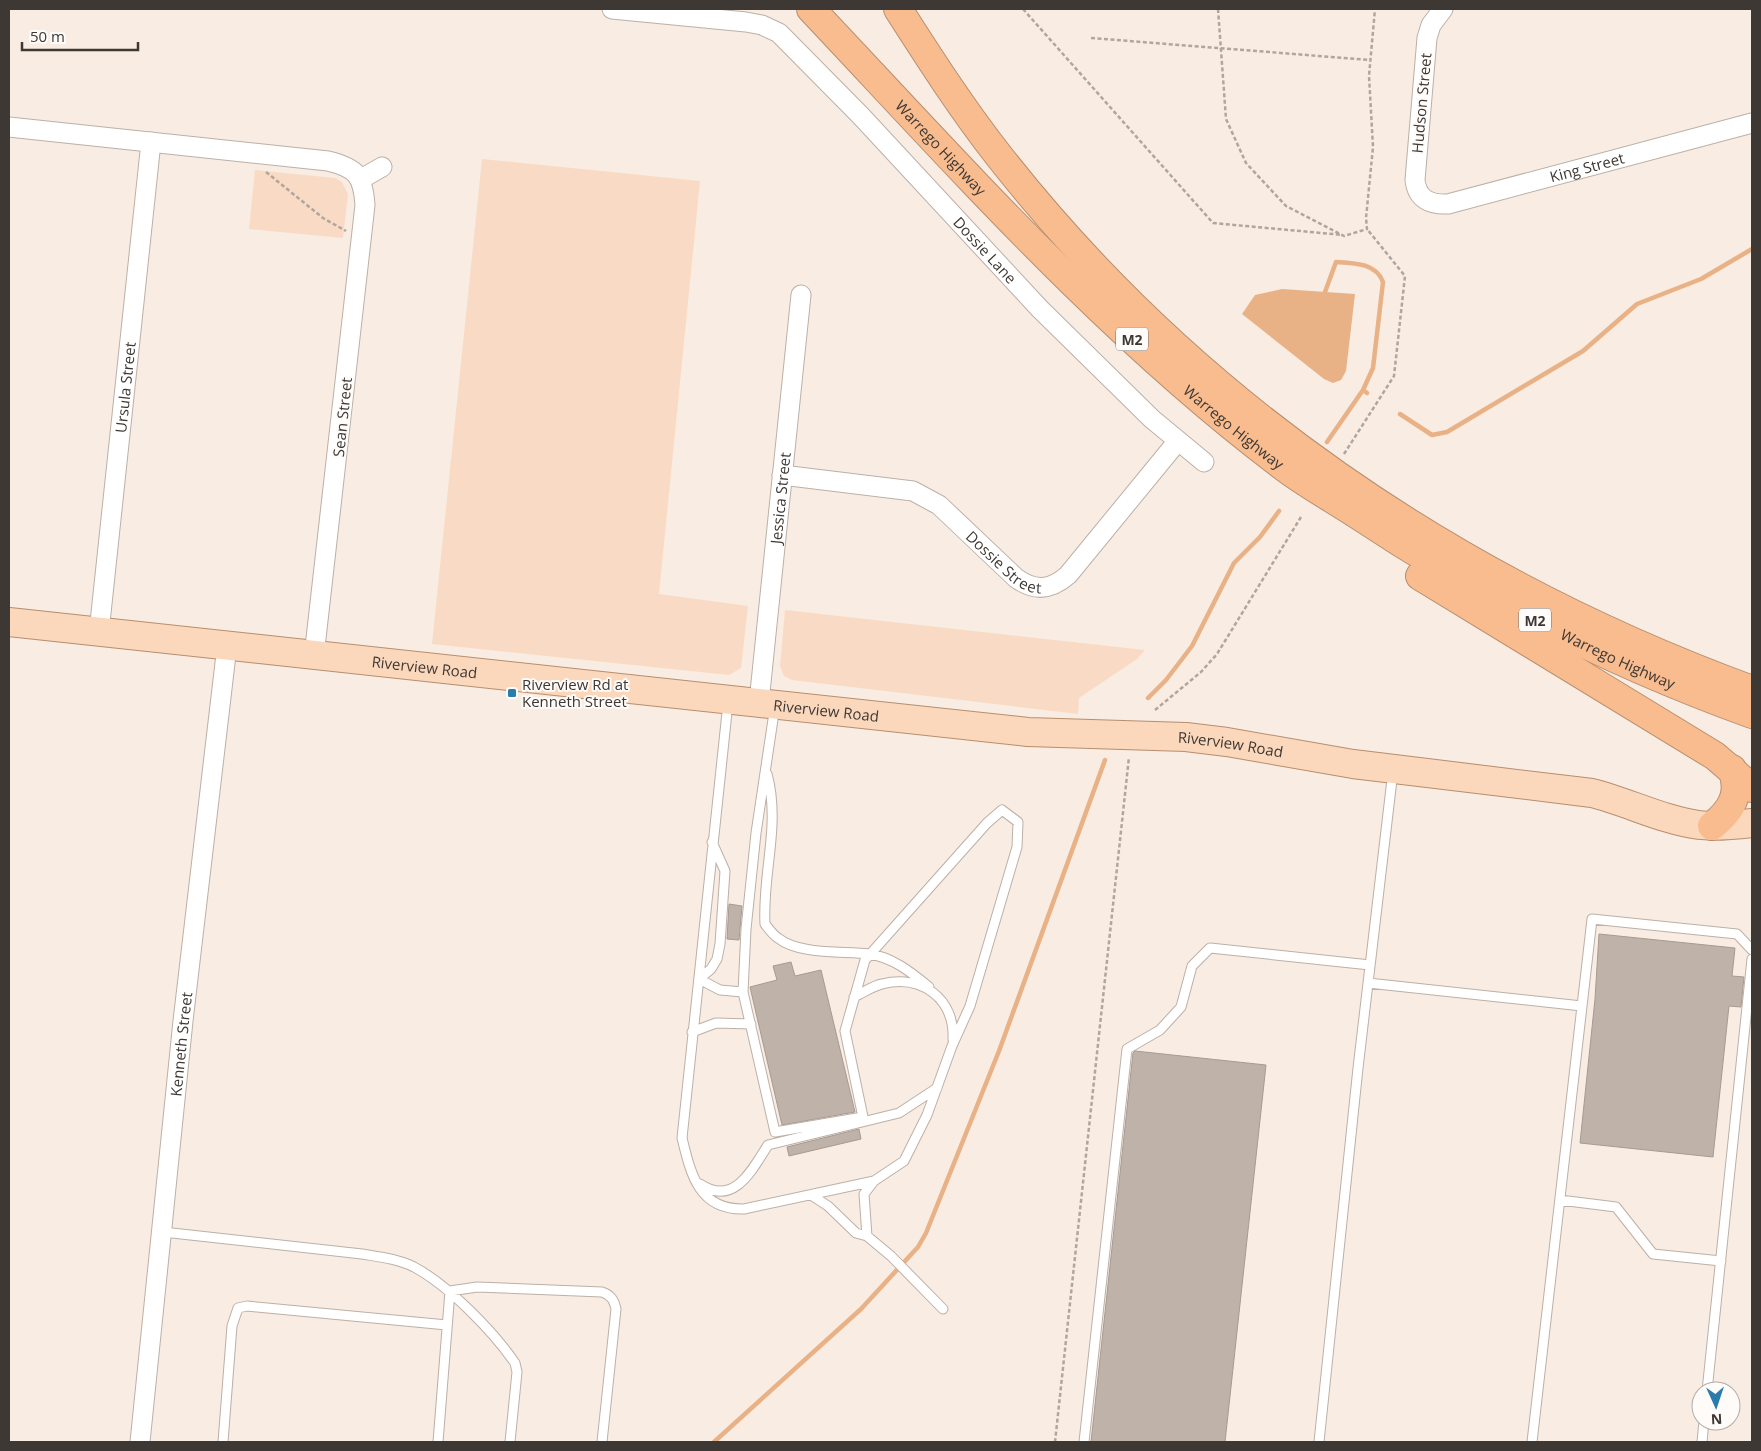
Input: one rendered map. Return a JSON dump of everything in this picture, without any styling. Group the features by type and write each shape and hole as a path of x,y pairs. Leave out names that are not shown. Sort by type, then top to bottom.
{"highway":[{"name":"Warrego Highway","path":"811,9 1054,266 1193,393 1289,470 1417,554 1527,616 1654,675 1752,714"},
{"name":"Warrego Highway","path":"898,9 952,94 1029,193 1116,290 1224,391 1357,489 1453,550 1579,618 1685,664 1752,690"},
{"path":"1289,470 1299,494 1434,586 1652,716 1732,769 1752,788"},
{"path":"1685,664 1709,661 1752,673"},
{"path":"1712,826 1726,814 1734,801 1736,784 1732,769"}],"main road":[{"name":"Riverview Road","path":"9,622 1060,734 1186,737 1227,742 1309,758 1578,791 1613,798 1641,810 1690,823 1712,826 1752,823"},
{"name":"Riverview Road","path":"1641,810 1661,826 1689,836 1721,842 1752,841"}],"street":[{"name":"Dossie Lane","path":"612,9 746,22 773,29 792,43 1040,309 1177,442 1204,462"},
{"name":"Hudson Street","path":"1423,199 1416,187 1415,180 1427,38 1431,25 1442,9"},
{"name":"King Street","path":"1423,199 1431,203 1448,204 1752,123"},
{"path":"9,127 328,161 348,167 360,179 382,167"},
{"name":"Ursula Street","path":"99,632 151,142"},
{"name":"Sean Street","path":"314,656 364,213 364,191 360,179"},
{"name":"Jessica Street","path":"767,703 782,475 801,294"},
{"name":"Dossie Street","path":"782,475 900,489 926,497 939,505 1016,578 1024,584 1042,588 1050,587 1068,574 1177,442"},
{"name":"Kenneth Street","path":"140,1442 163,1232 182,1021 227,646"}],"lane":[{"path":"728,699 682,1138 689,1168 696,1182 714,1205 729,1209 744,1209 874,1181"},
{"path":"767,703 767,771 771,788 774,819 765,924 778,939 798,947 852,954 869,954 890,960 910,971 945,1004 954,1028 952,1046"},
{"path":"1319,1442 1393,768"},
{"path":"767,771 761,796 754,851 746,929 743,992 775,1132 863,1117 845,1031 854,997 869,954 1002,810 1018,822 1017,847 970,1006 952,1046 927,1115 904,1161 874,1181 864,1194 867,1236"},
{"path":"699,979 711,970 720,944 724,870 712,842"},
{"path":"1532,1442 1592,919 1737,934 1752,950"},
{"path":"1084,1442 1127,1049 1160,1030 1181,1006 1192,966 1210,948 1370,965"},
{"path":"1708,1381 1752,959"},
{"path":"699,979 720,990 743,992"},
{"path":"854,997 880,984 894,982 907,982 929,987"},
{"path":"1368,983 1582,1006"},
{"path":"692,1032 716,1023 751,1024"},
{"path":"696,1182 708,1190 728,1192 744,1181 768,1146 899,1112 937,1088"},
{"path":"811,1196 828,1206 856,1233 867,1236 891,1256 942,1310"},
{"path":"1560,1200 1616,1207 1653,1254 1721,1261"},
{"path":"163,1232 394,1259 414,1267 450,1291 515,1363 517,1372 510,1442"},
{"path":"450,1291 477,1287 536,1288 602,1292 609,1295 614,1301 616,1309 602,1442"},
{"path":"438,1442 450,1291"},
{"path":"223,1442 232,1326 238,1308 247,1306 447,1325"}],"path":[{"path":"1023,9 1213,223 1344,236 1367,229"},
{"path":"1218,9 1226,119 1246,163 1286,206 1344,236"},
{"path":"1343,455 1390,385 1397,366 1405,276 1367,229 1366,218 1373,147 1369,76 1375,9"},
{"path":"1091,38 1370,60"},
{"path":"263,169 323,218 347,232"},
{"path":"1155,710 1201,672 1217,654 1301,517"},
{"path":"1054,1442 1129,753"}],"shaded area":[{"path":"482,159 700,181 659,594 748,606 741,668 729,675 432,644"},
{"path":"255,170 335,178 342,182 348,194 343,238 249,229"},
{"path":"1282,289 1355,294 1346,371 1341,380 1333,383 1324,379 1242,314 1255,295"},
{"path":"785,610 1145,650 1137,659 1079,698 1078,714 792,680 784,676 780,666"}],"building":[{"path":"729,904 742,906 739,940 727,939"},
{"path":"1599,934 1735,948 1732,976 1744,977 1741,1007 1729,1006 1713,1157 1580,1143 1595,999"},
{"path":"791,962 795,976 821,970 855,1112 782,1125 750,987 777,980 773,966"},
{"path":"1135,1051 1266,1065 1225,1442 1091,1442 1133,1053"},
{"path":"859,1129 861,1139 789,1156 787,1147"}],"waterway":[{"path":"1400,414 1432,435 1447,432 1583,351 1637,304 1701,279 1752,249"},
{"path":"1325,292 1336,262 1364,265 1375,271 1383,282 1373,368 1363,390"},
{"path":"1327,442 1363,390 1367,393"},
{"path":"1148,698 1166,680 1192,646 1234,563 1260,537 1279,511"},
{"path":"714,1442 861,1309 918,1247 926,1233 999,1051 1105,760"}],"place":[{"name":"Riverview Rd at Kenneth Street","path":"512,693"}]}
